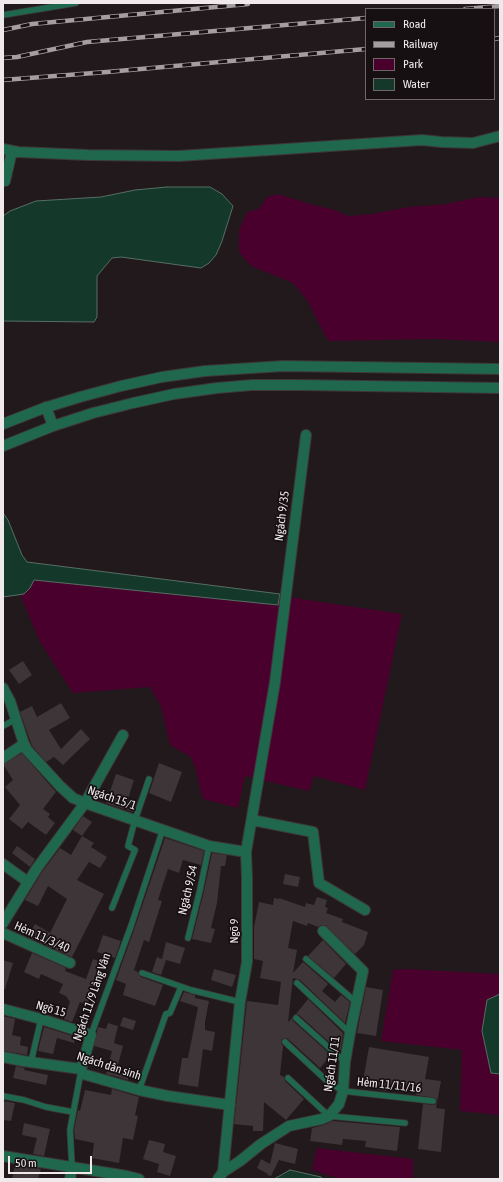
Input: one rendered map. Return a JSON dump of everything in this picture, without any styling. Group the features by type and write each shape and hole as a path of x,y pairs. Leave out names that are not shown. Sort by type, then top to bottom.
{"street":[{"path":"3,181 5,181 8,150 18,152 88,155 179,156 422,140 473,143 500,136"},
{"path":"3,424 46,407 121,386 162,377 205,371 283,366 500,369"},
{"path":"3,446 53,426 92,413 174,394 217,388 297,385 500,388"},
{"path":"46,407 53,426"},
{"name":"Ngách 9/35","path":"275,682 306,435"},
{"name":"Ngõ 9","path":"220,1175 230,1105 240,1002 247,962 246,852 275,682"},
{"name":"Ngách 15/1","path":"3,688 10,701 27,750 73,798 209,846 246,852"},
{"path":"3,923 37,868 85,803 123,735"},
{"path":"3,758 24,744"},
{"path":"252,820 313,832 319,883 365,910"},
{"path":"3,864 28,882"},
{"name":"Ngách 11/11","path":"323,931 363,971 345,1062 343,1091 339,1104 329,1116"},
{"name":"Hẻm 11/3/40","path":"3,933 70,963"},
{"name":"Ngõ 15","path":"3,1009 91,1035"},
{"name":"Ngách 11/9 Làng Vân","path":"81,1069 91,1035"},
{"name":"Ngách dân sinh","path":"3,1057 81,1069 83,1074 139,1090 168,1096 230,1105"},
{"path":"220,1175 261,1144 289,1126 322,1119 329,1116"},
{"path":"3,1156 139,1179"},
{"name":"Ngách 11/9 Làng Vân","path":"70,1179 72,1167"}],"lane":[{"path":"3,15 76,3"},
{"path":"3,726 16,719"},
{"path":"112,908 135,850 128,846 149,779"},
{"name":"Ngách 11/9 Làng Vân","path":"91,1035 131,926 163,830"},
{"name":"Ngách 9/54","path":"188,938 209,846"},
{"path":"306,959 356,1002"},
{"path":"142,973 191,990 240,1002"},
{"path":"297,983 350,1033"},
{"path":"139,1090 166,1014 170,1013 181,987"},
{"path":"296,1018 345,1062"},
{"path":"31,1062 41,1019"},
{"path":"286,1042 327,1081 343,1091"},
{"name":"Ngách 11/9 Làng Vân","path":"72,1167 70,1130 81,1069"},
{"path":"288,1078 329,1116 405,1123"},
{"name":"Hẻm 11/11/16","path":"343,1091 433,1101"},
{"path":"3,1096 73,1112"}],"green space":[{"path":"278,194 335,210 348,216 372,214 409,207 446,204 479,197 500,198 500,342 436,339 328,341 307,300 293,283 251,266 239,252 239,231 247,212 259,209 267,197"},
{"path":"6,560 280,594 301,599 402,614 365,790 314,776 309,791 245,776 238,808 203,799 191,757 170,745 161,706 150,687 73,693 40,642"},
{"path":"405,969 500,974 500,1115 460,1111 462,1050 381,1041 393,970"},
{"path":"317,1148 413,1159 413,1179 341,1179 312,1170"}],"water":[{"path":"167,187 210,187 222,194 233,206 222,241 216,255 209,263 201,268 121,257 112,258 97,276 97,317 94,322 3,321 3,216 10,211 36,201 101,197 135,190"},
{"path":"3,513 8,520 22,555 27,562 280,594 278,605 34,580 30,588 24,594 3,597"},
{"path":"500,994 500,1074 491,1073 482,1031 487,1000"},
{"path":"290,1170 321,1177 323,1179 274,1179"}],"building":[{"path":"23,661 32,675 19,684 9,670"},
{"path":"61,703 70,718 49,730 61,749 81,729 90,739 63,765 54,757 46,762 32,746 20,712 32,706 37,717"},
{"path":"22,753 56,792 43,809 50,814 48,817 55,823 46,835 28,822 22,829 9,819 20,805 5,787 13,780 3,764"},
{"path":"159,763 182,772 171,802 149,793"},
{"path":"116,774 134,780 128,799 137,802 133,812 106,803"},
{"path":"83,816 92,822 82,836 73,830"},
{"path":"82,836 94,843 91,847 107,857 100,868 89,862 77,880 104,894 72,957 28,937 35,924 50,933 67,899 48,886 38,906 25,900 42,872 60,848 71,855"},
{"path":"165,838 204,851 201,865 183,860 179,873 168,869 158,900 162,901 149,942 144,940 134,970 138,972 141,977 163,985 155,1006 123,995 126,984 116,980"},
{"path":"17,846 35,859 30,867 12,853"},
{"path":"212,853 227,855 225,866 221,866 217,903 211,928 215,929 211,943 192,939"},
{"path":"285,874 300,877 298,887 283,884"},
{"path":"317,897 327,900 325,907 328,908 326,913 343,919 342,922 368,932 364,945 355,954 325,925 318,927 308,923 307,926 293,921 288,948 297,950 293,973 303,962 328,984 322,991 335,1002 341,995 350,1002 345,1023 300,980 293,978 288,1022 292,1018 293,1021 331,1055 320,1068 288,1039 282,1039 281,1043 283,1046 280,1075 284,1077 285,1081 304,1099 286,1120 264,1102 263,1131 253,1131 253,1126 234,1124 247,1001 278,1005 281,982 260,978 263,961 254,959 254,927 259,902 273,905 274,898 279,898 305,907 306,903 314,905"},
{"path":"103,935 121,941 115,958 97,952"},
{"path":"323,940 346,964 334,978 308,956"},
{"path":"166,942 185,948 180,964 166,960 161,975 152,972 157,957 162,959"},
{"path":"32,953 66,968 65,971 86,979 93,959 102,962 87,1005 80,1002 72,1022 64,1019 70,1002 66,996 59,993 63,984 41,974 39,979 24,972"},
{"path":"3,960 13,963 5,989 3,989"},
{"path":"214,969 236,975 232,987 211,980"},
{"path":"366,987 383,990 376,1036 357,1033"},
{"path":"184,992 195,995 195,998 209,1001 205,1030 215,1032 212,1051 203,1049 198,1087 178,1084 182,1058 188,1058 198,1007 180,1001"},
{"path":"308,999 343,1033 341,1049 339,1051 296,1014"},
{"path":"3,1016 15,1019 12,1035 21,1037 20,1045 28,1047 27,1055 3,1051"},
{"path":"123,1017 136,1021 133,1030 120,1026"},
{"path":"108,1023 118,1026 114,1043 123,1046 115,1076 106,1074 112,1051 94,1046 98,1027 106,1029"},
{"path":"44,1027 76,1037 74,1043 57,1038 53,1054 38,1051"},
{"path":"369,1047 429,1057 425,1079 441,1081 436,1108 445,1109 441,1152 418,1149 423,1104 435,1105 437,1101 436,1098 416,1095 417,1089 387,1084 386,1091 362,1087"},
{"path":"16,1066 25,1068 24,1070 48,1075 46,1085 13,1078"},
{"path":"116,1072 129,1075 128,1080 115,1076"},
{"path":"112,1089 139,1097 135,1115 138,1116 133,1140 123,1138 119,1163 92,1158 94,1143 75,1139 74,1130 78,1110 80,1111 85,1090 111,1095"},
{"path":"3,1101 15,1103 11,1121 3,1120"},
{"path":"333,1121 400,1127 397,1151 365,1147 366,1141 343,1139 342,1145 310,1141 312,1128"},
{"path":"24,1123 50,1129 44,1156 33,1154 37,1138 22,1135"},
{"path":"149,1140 165,1144 163,1152 176,1156 170,1176 157,1172 159,1164 143,1159"},
{"path":"275,1143 298,1149 295,1164 279,1160 271,1176 257,1168 261,1159 270,1164"},
{"path":"15,1165 41,1169 38,1179 12,1179"}],"railway":[{"path":"3,30 32,24 248,4"},
{"path":"477,8 500,6"},
{"path":"3,58 17,57 87,42 365,18"},
{"path":"495,39 500,38"},
{"path":"3,80 365,49"}]}
